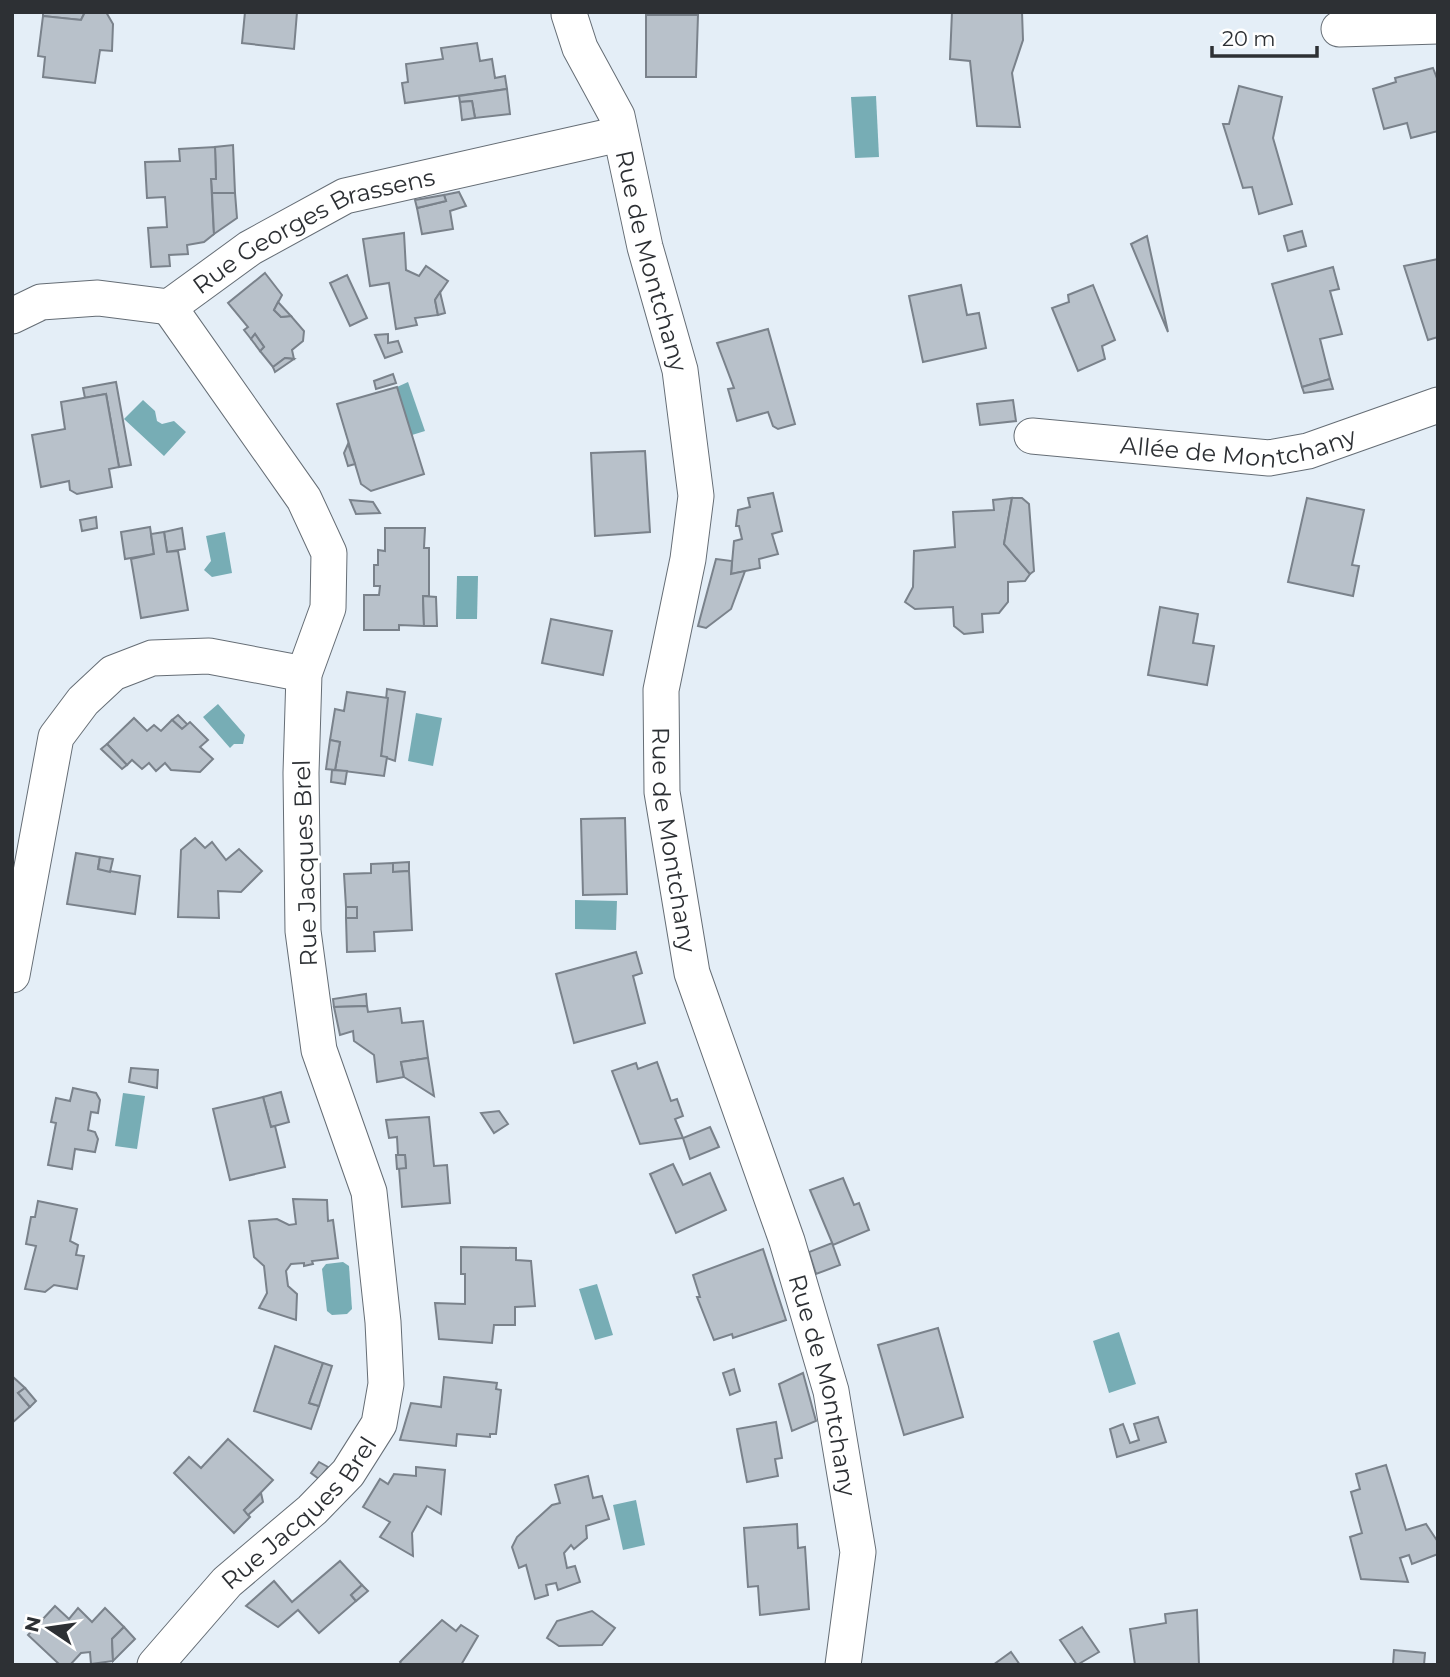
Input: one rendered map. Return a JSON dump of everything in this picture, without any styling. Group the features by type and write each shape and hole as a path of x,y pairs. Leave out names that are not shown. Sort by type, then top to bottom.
{"street":[{"name":"Rue de Montchany","path":"568,13 580,48 617,117 645,247 680,370 696,496 688,559 661,690 662,792 692,974 787,1241 831,1391 858,1552 844,1665"},
{"path":"1339,29 1438,26"},
{"name":"Rue Georges Brassens","path":"12,316 41,302 98,299 169,307 250,248 345,196 621,134"},
{"name":"Rue Jacques Brel","path":"155,1665 227,1582 312,1510 348,1473 379,1424 386,1384 383,1322 369,1192 319,1050 303,931 301,773 304,674 328,608 329,553 304,499 169,307"},
{"name":"Allée de Montchany","path":"1032,436 1269,458 1308,451 1438,405"},
{"path":"12,975 56,737 83,701 113,673 152,659 209,656 304,674"}],"water":[{"path":"876,96 879,157 855,158 851,97"},
{"path":"408,382 425,431 412,435 397,387"},
{"path":"143,400 155,411 157,421 162,424 174,421 186,432 164,456 124,419"},
{"path":"225,532 232,573 212,577 204,570 211,561 206,536"},
{"path":"457,576 478,576 477,619 456,619"},
{"path":"218,704 245,735 243,744 234,744 230,748 203,717"},
{"path":"416,713 442,718 433,766 408,761"},
{"path":"575,900 617,901 616,930 575,929"},
{"path":"123,1093 145,1096 137,1149 115,1146"},
{"path":"343,1262 349,1266 352,1309 347,1314 332,1315 327,1311 322,1269 326,1264"},
{"path":"597,1284 613,1335 595,1340 579,1289"},
{"path":"1119,1332 1136,1384 1109,1393 1093,1341"},
{"path":"636,1500 645,1545 623,1550 613,1505"}],"building":[{"path":"43,12 85,12 81,20 43,16"},
{"path":"85,12 106,12 113,24 112,51 100,50 95,83 43,77 45,57 38,56 43,16 81,20"},
{"path":"245,12 297,12 294,49 242,43"},
{"path":"952,12 1022,12 1023,40 1012,73 1020,127 977,126 970,61 950,59"},
{"path":"646,15 698,15 696,77 646,77"},
{"path":"477,43 480,61 492,59 495,78 505,76 507,89 405,103 402,83 408,82 406,64 443,59 441,48"},
{"path":"1433,68 1438,81 1438,131 1411,138 1407,123 1384,129 1373,89 1396,82 1395,78"},
{"path":"1239,86 1282,97 1273,138 1292,204 1259,214 1252,187 1243,188 1223,124 1229,124"},
{"path":"507,89 510,114 475,118 472,101 460,102 459,96"},
{"path":"472,101 475,118 462,120 460,102"},
{"path":"233,145 235,193 212,193 211,179 216,179 215,147"},
{"path":"215,147 216,179 211,179 214,234 204,242 187,245 188,254 169,255 170,266 151,267 148,228 167,227 165,197 147,198 145,162 180,161 179,149"},
{"path":"459,192 466,206 450,211 453,229 422,234 417,208 446,201 444,195"},
{"path":"212,193 235,193 237,218 214,234"},
{"path":"444,195 446,201 417,208 415,200"},
{"path":"1302,231 1306,246 1288,251 1284,236"},
{"path":"404,233 406,270 419,276 426,266 448,281 435,300 438,315 415,318 417,325 396,329 389,283 370,286 363,239"},
{"path":"1147,236 1168,332 1131,244"},
{"path":"1438,259 1438,337 1428,340 1404,266"},
{"path":"1333,267 1339,289 1330,291 1342,334 1320,339 1330,379 1302,387 1272,284"},
{"path":"265,273 282,295 274,310 281,317 291,316 304,331 303,341 292,350 294,359 285,358 273,367 260,351 264,347 255,334 251,339 244,330 248,327 228,303"},
{"path":"347,275 367,318 350,326 330,283"},
{"path":"961,285 967,315 979,313 986,348 923,362 909,296"},
{"path":"1093,285 1115,340 1102,346 1105,359 1078,371 1052,308 1069,302 1068,295"},
{"path":"440,292 445,313 438,315 435,300"},
{"path":"278,302 291,316 281,317 274,310"},
{"path":"768,329 795,424 778,429 773,426 768,412 737,421 728,389 734,388 717,343"},
{"path":"255,334 264,347 260,351 251,339"},
{"path":"388,334 388,343 398,341 402,352 385,358 375,335"},
{"path":"285,358 294,359 275,372 273,367"},
{"path":"393,374 396,383 376,389 374,381"},
{"path":"1330,379 1333,389 1304,393 1302,387"},
{"path":"116,382 131,465 119,467 106,394 85,398 83,388"},
{"path":"397,387 424,474 371,491 361,484 337,404"},
{"path":"106,394 119,467 109,469 112,487 77,494 70,490 69,481 41,487 32,435 65,429 61,402"},
{"path":"1013,400 1016,421 980,425 977,404"},
{"path":"348,444 355,464 348,466 344,453"},
{"path":"645,451 650,532 595,536 591,453"},
{"path":"773,493 782,531 772,534 778,554 759,559 760,568 731,574 734,541 742,539 739,526 736,526 738,510 750,507 748,498"},
{"path":"1012,498 1004,544 1030,574 1025,581 1008,582 1008,602 999,613 982,614 983,632 964,634 954,626 953,607 915,609 905,602 913,587 914,551 955,547 953,512 994,510 993,500"},
{"path":"1012,498 1022,498 1029,504 1034,571 1030,574 1004,544"},
{"path":"1307,498 1364,510 1352,565 1359,566 1353,596 1288,582"},
{"path":"350,500 373,502 380,513 356,514"},
{"path":"96,517 97,528 82,531 80,520"},
{"path":"150,527 154,554 125,559 121,532"},
{"path":"182,528 185,549 167,552 164,532"},
{"path":"385,528 425,528 424,548 429,548 429,596 423,596 424,626 399,625 399,630 364,630 364,595 379,595 380,586 374,586 374,565 378,565 378,550 385,551"},
{"path":"164,532 167,552 178,551 188,610 141,618 131,559 154,554 151,534"},
{"path":"716,559 732,561 731,574 745,571 731,609 706,628 698,626"},
{"path":"423,596 436,597 437,626 424,626"},
{"path":"1160,607 1198,614 1193,643 1214,646 1207,685 1148,675"},
{"path":"551,619 612,631 603,675 542,663"},
{"path":"387,689 405,692 395,761 381,756"},
{"path":"347,692 388,698 381,756 387,757 384,776 335,770 340,742 330,740 335,709 344,711"},
{"path":"178,715 188,725 182,729 172,720"},
{"path":"134,718 147,731 154,725 161,731 172,720 182,729 190,722 208,740 200,747 213,759 200,772 171,770 165,763 156,771 149,763 142,769 132,760 127,765 107,744"},
{"path":"330,740 340,742 335,770 326,769"},
{"path":"107,744 127,765 122,769 101,749"},
{"path":"332,770 347,771 345,784 331,782"},
{"path":"625,818 627,894 583,895 581,819"},
{"path":"195,838 205,848 212,842 226,860 239,849 262,871 241,892 218,891 219,918 178,917 181,850"},
{"path":"76,853 100,857 98,869 140,876 135,914 67,904"},
{"path":"100,857 113,859 110,872 98,869"},
{"path":"409,862 409,871 393,872 393,863"},
{"path":"393,863 393,872 409,871 412,930 374,932 375,951 347,952 346,918 357,918 357,907 346,907 344,874 371,873 371,864"},
{"path":"346,907 357,907 357,918 346,918"},
{"path":"636,952 642,973 633,976 645,1023 574,1043 556,974"},
{"path":"366,994 367,1006 334,1007 333,999"},
{"path":"367,1006 368,1012 400,1008 402,1023 423,1021 428,1058 401,1062 404,1077 377,1082 374,1055 354,1041 353,1031 340,1035 334,1007"},
{"path":"428,1058 434,1096 404,1077 401,1062"},
{"path":"657,1062 671,1101 677,1099 683,1116 675,1119 683,1138 640,1144 612,1071 636,1063 638,1069"},
{"path":"131,1068 158,1070 157,1088 129,1082"},
{"path":"73,1088 96,1093 100,1100 98,1113 91,1112 88,1130 95,1132 98,1139 95,1152 75,1149 72,1169 48,1165 56,1123 51,1122 56,1098 70,1101"},
{"path":"281,1092 289,1122 271,1127 263,1097"},
{"path":"263,1097 271,1127 275,1126 285,1167 230,1180 213,1109"},
{"path":"499,1111 508,1124 494,1133 481,1113"},
{"path":"429,1117 434,1166 447,1165 450,1203 402,1207 399,1168 406,1168 405,1155 398,1155 397,1137 389,1138 386,1120"},
{"path":"710,1127 719,1147 690,1159 683,1138"},
{"path":"396,1155 405,1155 406,1168 397,1169"},
{"path":"673,1164 683,1185 710,1173 726,1210 676,1233 650,1174"},
{"path":"843,1178 854,1205 859,1203 869,1230 833,1245 810,1190"},
{"path":"293,1199 327,1200 328,1221 333,1220 338,1258 312,1261 313,1264 304,1266 304,1263 291,1264 286,1271 288,1286 297,1294 296,1320 259,1308 267,1293 264,1266 254,1257 249,1221 277,1219 289,1225 296,1224"},
{"path":"38,1201 77,1209 70,1241 78,1245 76,1255 84,1256 77,1289 54,1285 45,1292 25,1289 36,1246 26,1244 31,1217 35,1217"},
{"path":"832,1243 840,1265 816,1274 809,1252"},
{"path":"461,1247 516,1248 516,1260 531,1261 535,1306 515,1307 515,1325 494,1325 492,1343 439,1339 435,1303 465,1304 465,1274 461,1274"},
{"path":"763,1249 786,1320 733,1338 732,1334 714,1340 697,1297 700,1297 693,1275"},
{"path":"938,1328 963,1417 904,1435 878,1345"},
{"path":"275,1346 323,1363 309,1403 319,1406 311,1429 254,1411"},
{"path":"323,1363 332,1366 319,1406 309,1403"},
{"path":"734,1369 740,1391 730,1395 723,1373"},
{"path":"803,1373 816,1421 792,1431 779,1384"},
{"path":"12,1376 25,1388 18,1393 30,1407 12,1423"},
{"path":"444,1377 497,1383 496,1389 501,1390 496,1434 490,1434 490,1437 457,1434 456,1446 400,1440 411,1403 441,1407"},
{"path":"25,1388 36,1401 30,1407 18,1393"},
{"path":"1158,1417 1166,1442 1117,1457 1110,1429 1123,1424 1130,1443 1139,1440 1134,1424"},
{"path":"776,1422 782,1458 775,1459 778,1476 747,1482 737,1429"},
{"path":"228,1439 273,1480 244,1510 250,1517 234,1533 174,1473 189,1457 201,1468"},
{"path":"319,1462 328,1467 319,1479 311,1473"},
{"path":"1386,1465 1406,1530 1426,1524 1438,1542 1438,1554 1412,1564 1409,1555 1400,1558 1408,1582 1361,1579 1350,1537 1362,1533 1351,1492 1360,1489 1356,1474"},
{"path":"416,1467 445,1470 441,1514 427,1506 412,1533 413,1556 380,1537 390,1522 363,1507 380,1479 388,1484 394,1474 416,1476"},
{"path":"588,1476 593,1498 602,1496 609,1519 586,1526 587,1538 574,1549 571,1545 564,1553 567,1568 575,1566 580,1582 558,1590 556,1583 546,1585 548,1595 535,1599 526,1565 519,1568 512,1547 517,1537 552,1505 560,1503 555,1485"},
{"path":"261,1493 263,1502 248,1515 244,1510"},
{"path":"797,1524 798,1548 805,1547 809,1609 760,1615 758,1586 748,1587 744,1528"},
{"path":"340,1561 362,1585 351,1595 356,1601 319,1633 298,1610 278,1627 246,1606 274,1581 292,1602"},
{"path":"362,1585 368,1591 356,1601 351,1595"},
{"path":"55,1606 69,1619 78,1608 92,1622 105,1608 124,1627 112,1639 113,1661 91,1664 90,1652 81,1653 70,1665 60,1665 28,1635"},
{"path":"1197,1610 1199,1665 1135,1665 1130,1629 1166,1623 1165,1614"},
{"path":"592,1611 615,1628 602,1645 559,1646 547,1638 557,1621"},
{"path":"442,1620 456,1631 461,1625 478,1636 461,1665 402,1665 400,1662"},
{"path":"124,1627 135,1639 113,1661 112,1639"},
{"path":"1082,1627 1099,1652 1077,1665 1060,1640"},
{"path":"1394,1650 1425,1653 1424,1665 1393,1665"},
{"path":"1011,1652 1020,1665 993,1665"}]}
